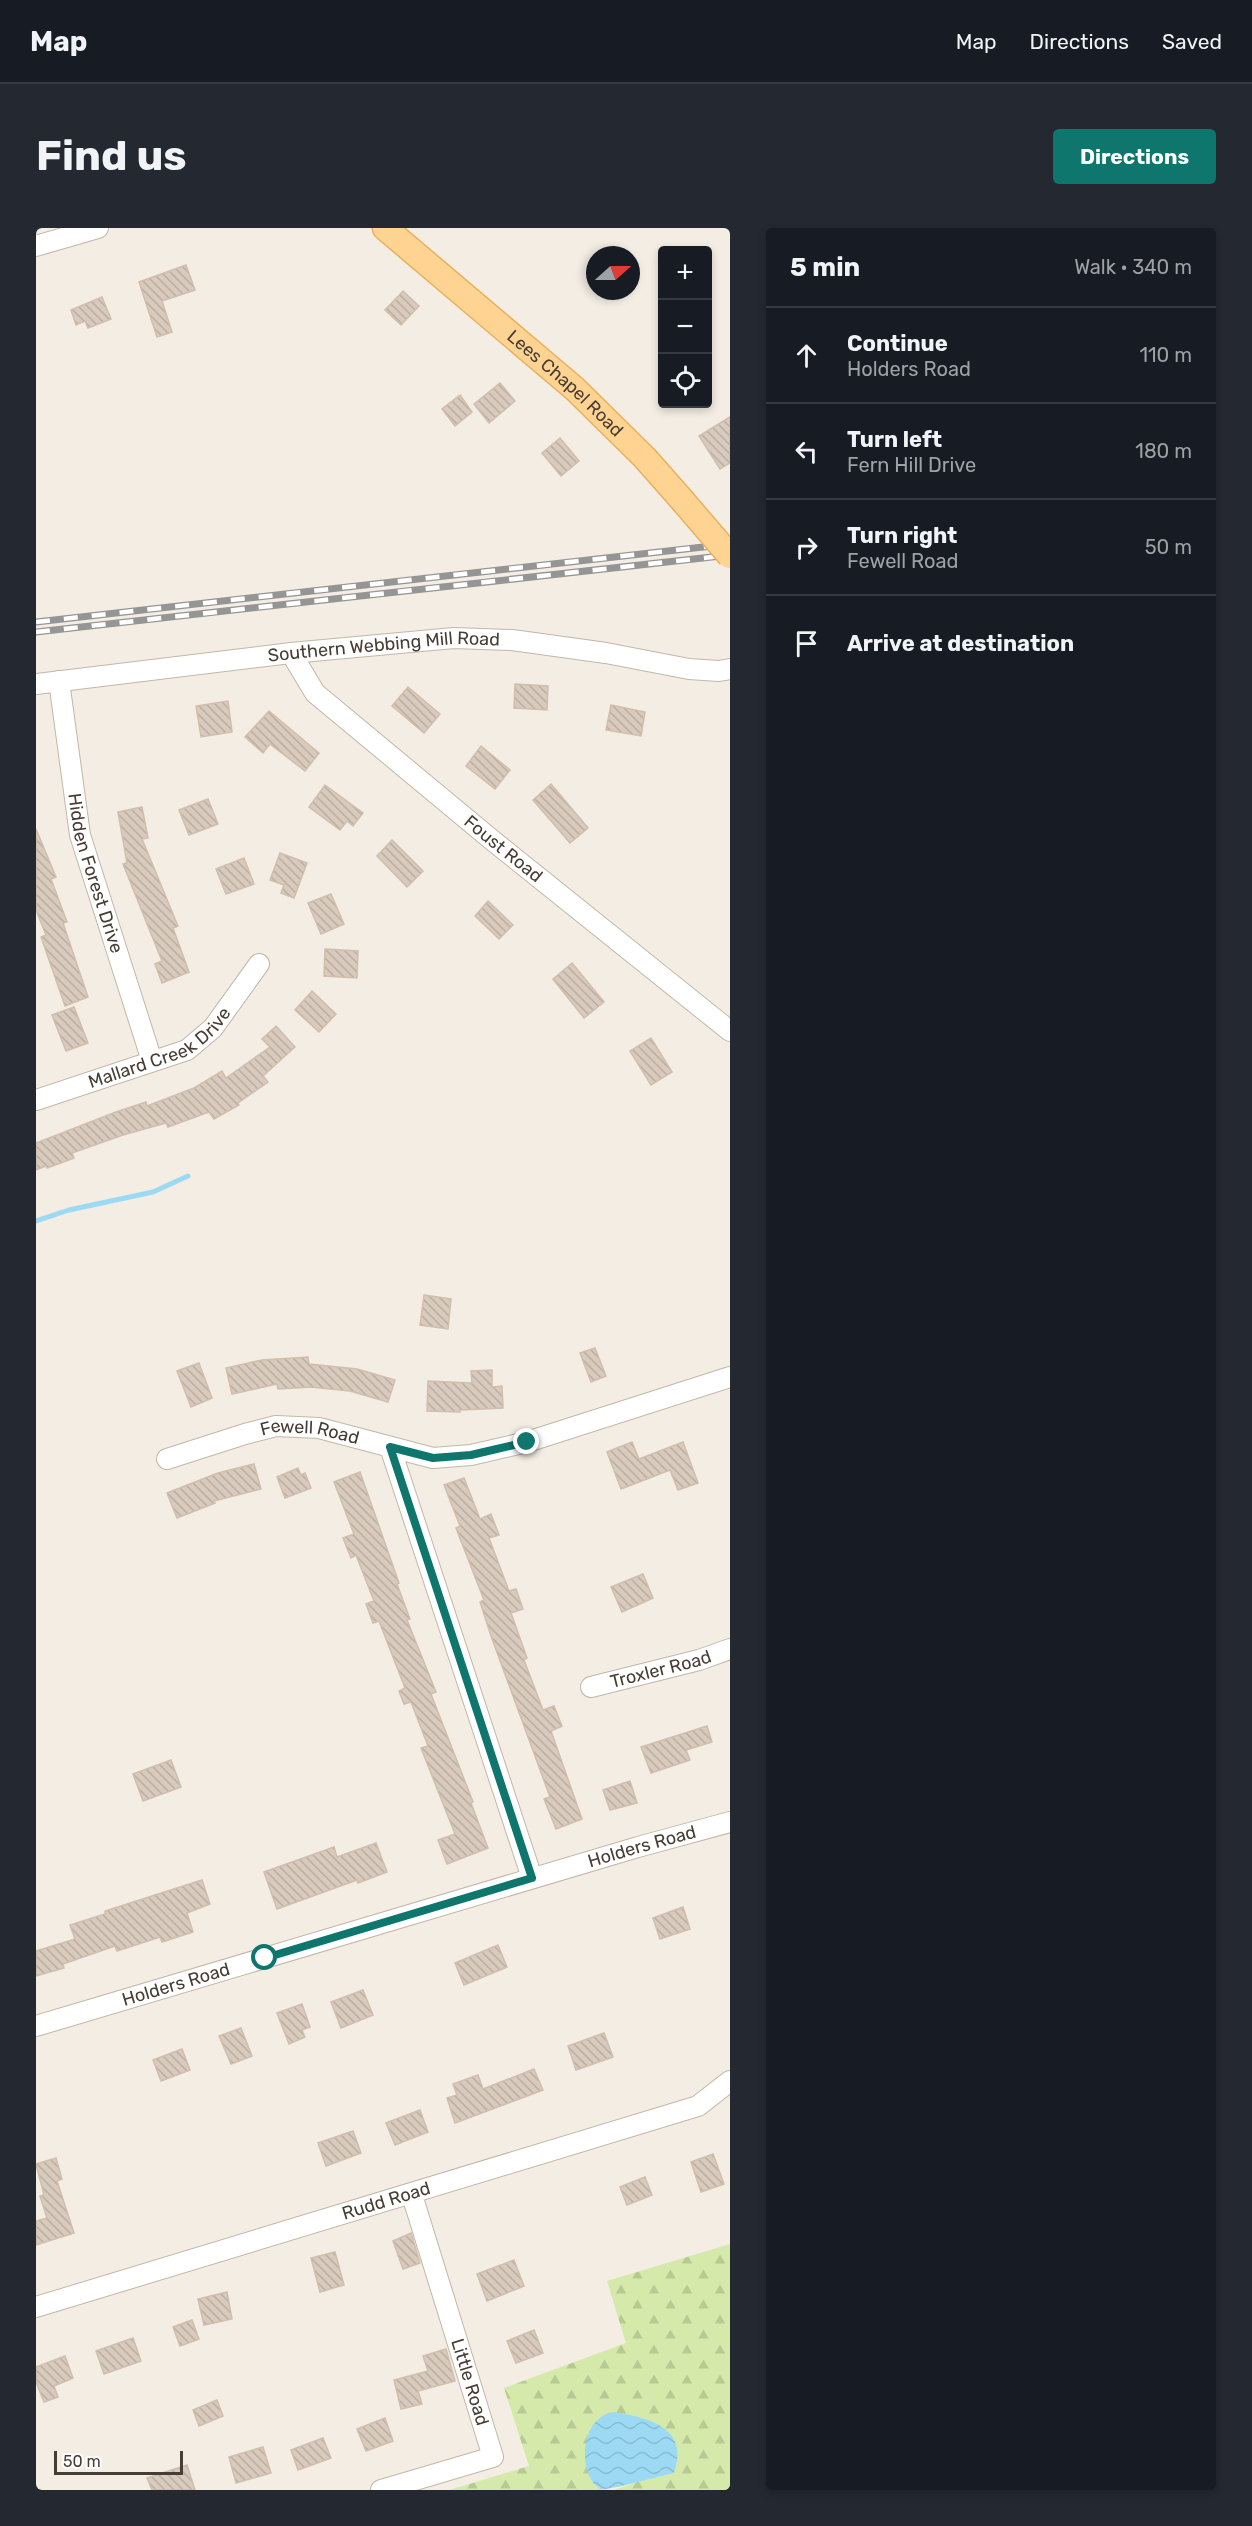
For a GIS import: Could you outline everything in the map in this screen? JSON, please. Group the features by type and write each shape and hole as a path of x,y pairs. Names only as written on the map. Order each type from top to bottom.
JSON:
{"main road":[{"name":"Lees Chapel Road","path":"385,228 576,389 645,458 730,555"}],"street":[{"path":"36,246 98,228"},
{"name":"Southern Webbing Mill Road","path":"36,684 291,653 454,638 524,642 606,653 689,669 719,671 730,669"},
{"name":"Foust Road","path":"291,653 315,693 492,840 730,1031"},
{"name":"Hidden Forest Drive","path":"59,681 80,835 152,1061"},
{"name":"Mallard Creek Drive","path":"36,1100 187,1050 213,1028 259,964"},
{"name":"Fewell Road","path":"167,1459 276,1426 319,1428 433,1458 471,1455 527,1442 730,1377"},
{"path":"390,1447 532,1878"},
{"name":"Troxler Road","path":"591,1687 699,1660 730,1649"},
{"name":"Holders Road","path":"36,2026 532,1878 730,1822"},
{"name":"Rudd Road","path":"36,2307 412,2195 698,2106 730,2081"},
{"name":"Little Road","path":"381,2490 493,2457 412,2195"}],"green space":[{"path":"730,2244 730,2490 614,2490 640,2481 596,2486 606,2490 449,2490 529,2466 504,2388 626,2343 607,2281"}],"water":[{"path":"614,2412 653,2422 672,2436 676,2445 677,2458 674,2473 607,2489 594,2484 586,2463 587,2437 593,2425 602,2417"}],"building":[{"path":"186,265 195,290 162,301 172,332 157,337 139,282"},
{"path":"403,291 419,306 401,325 385,310"},
{"path":"102,297 111,319 88,328 85,321 76,325 71,310"},
{"path":"500,383 515,401 489,423 474,404"},
{"path":"460,395 472,412 455,426 442,409"},
{"path":"730,417 730,463 720,469 699,436"},
{"path":"560,438 579,461 561,476 542,453"},
{"path":"515,684 548,686 547,710 514,708"},
{"path":"408,687 440,714 424,733 392,706"},
{"path":"228,701 232,732 201,737 196,706"},
{"path":"611,705 645,712 641,736 606,730"},
{"path":"269,711 319,753 305,771 270,744 263,753 245,737"},
{"path":"481,746 510,770 495,789 466,766"},
{"path":"551,784 588,828 570,843 533,800"},
{"path":"325,785 363,813 353,826 347,821 340,830 309,807"},
{"path":"208,799 218,824 189,835 179,810"},
{"path":"142,807 148,838 142,839 178,926 173,928 189,972 162,983 155,964 162,961 123,864 127,863 118,812"},
{"path":"36,829 56,877 51,879 67,922 63,923 88,997 65,1006 41,937 46,935 36,910"},
{"path":"392,840 423,871 407,887 377,856"},
{"path":"280,853 307,863 294,898 281,893 284,885 270,880"},
{"path":"244,858 254,884 226,894 216,869"},
{"path":"331,894 344,924 321,934 308,903"},
{"path":"488,901 513,925 499,939 475,916"},
{"path":"325,949 358,951 357,978 324,976"},
{"path":"572,963 604,1002 584,1018 553,979"},
{"path":"312,991 336,1014 319,1032 295,1010"},
{"path":"74,1007 88,1043 66,1051 52,1015"},
{"path":"276,1026 295,1047 263,1076 268,1082 238,1103 239,1105 214,1119 209,1112 168,1127 166,1123 123,1135 72,1153 74,1158 36,1170 36,1143 116,1112 146,1102 147,1106 194,1088 222,1071 226,1078 270,1047 262,1039"},
{"path":"651,1038 672,1072 651,1085 630,1051"},
{"path":"424,1295 451,1299 448,1329 420,1325"},
{"path":"595,1348 606,1376 591,1382 580,1353"},
{"path":"308,1357 309,1364 357,1369 395,1380 388,1402 350,1391 311,1387 278,1389 277,1384 232,1394 226,1368 262,1360"},
{"path":"199,1363 212,1398 191,1407 177,1371"},
{"path":"492,1370 492,1387 502,1386 503,1408 460,1410 460,1412 427,1411 428,1381 472,1383 471,1371"},
{"path":"632,1442 639,1459 683,1442 698,1483 678,1490 670,1470 621,1489 607,1452"},
{"path":"254,1464 261,1489 214,1501 215,1503 177,1518 167,1493 218,1473"},
{"path":"298,1468 301,1475 305,1473 311,1488 285,1498 277,1477"},
{"path":"360,1472 399,1583 397,1584 410,1619 407,1620 436,1692 431,1694 473,1802 471,1803 488,1848 447,1864 438,1840 455,1834 421,1748 428,1746 411,1702 404,1704 399,1691 405,1688 379,1621 373,1623 366,1604 374,1601 356,1555 351,1558 343,1538 354,1534 334,1482"},
{"path":"464,1478 480,1519 491,1514 499,1535 489,1538 509,1591 516,1589 523,1609 511,1613 527,1658 524,1660 543,1710 554,1706 562,1726 551,1731 582,1819 556,1829 544,1799 550,1797 491,1636 480,1602 484,1600 456,1528 460,1526 444,1485"},
{"path":"643,1574 653,1598 622,1612 611,1587"},
{"path":"707,1726 712,1742 686,1750 690,1760 651,1773 641,1747"},
{"path":"171,1760 181,1787 143,1801 133,1774"},
{"path":"630,1781 637,1803 610,1810 603,1790"},
{"path":"376,1843 387,1872 358,1883 357,1880 277,1909 264,1872 334,1847 337,1857"},
{"path":"202,1880 210,1904 187,1913 193,1932 162,1942 160,1937 117,1951 115,1946 63,1964 64,1968 36,1976 36,1951 75,1939 70,1925 105,1914 105,1911"},
{"path":"683,1907 690,1929 660,1939 653,1918"},
{"path":"498,1945 507,1967 464,1985 455,1963"},
{"path":"363,1990 373,2015 341,2028 331,2002"},
{"path":"302,2004 310,2027 302,2030 305,2037 289,2044 277,2013"},
{"path":"241,2028 252,2056 231,2064 219,2036"},
{"path":"604,2033 613,2057 576,2070 568,2046"},
{"path":"182,2049 190,2070 161,2081 153,2060"},
{"path":"534,2069 543,2090 455,2123 447,2098 457,2095 453,2084 478,2075 483,2089"},
{"path":"420,2110 428,2132 395,2145 386,2123"},
{"path":"353,2131 361,2153 326,2166 318,2143"},
{"path":"713,2154 724,2184 701,2192 691,2162"},
{"path":"56,2158 62,2179 57,2181 74,2233 36,2245 36,2221 47,2218 40,2196 44,2195 36,2164"},
{"path":"645,2177 652,2195 627,2205 620,2187"},
{"path":"411,2233 420,2263 403,2269 393,2241"},
{"path":"335,2252 344,2285 320,2292 311,2258"},
{"path":"514,2260 524,2286 487,2301 477,2274"},
{"path":"227,2292 232,2319 204,2325 198,2299"},
{"path":"192,2320 199,2339 180,2346 173,2327"},
{"path":"534,2330 543,2353 516,2363 507,2341"},
{"path":"133,2338 141,2361 104,2374 96,2351"},
{"path":"446,2349 455,2381 418,2391 422,2404 401,2409 394,2380 428,2371 423,2356"},
{"path":"65,2356 73,2378 54,2386 58,2397 44,2402 36,2382 36,2367"},
{"path":"217,2400 223,2416 199,2426 193,2410"},
{"path":"385,2418 393,2441 366,2451 357,2429"},
{"path":"323,2438 331,2458 298,2470 291,2450"},
{"path":"263,2447 271,2473 236,2483 229,2457"},
{"path":"187,2465 195,2490 152,2490 147,2478"}],"waterway":[{"path":"36,1221 69,1210 153,1192 188,1176"}],"railway":[{"path":"36,622 730,544"},
{"path":"36,632 730,555"}],"route":[{"path":"265,1958 532,1878 390,1447 433,1458 471,1455 527,1442"}]}
